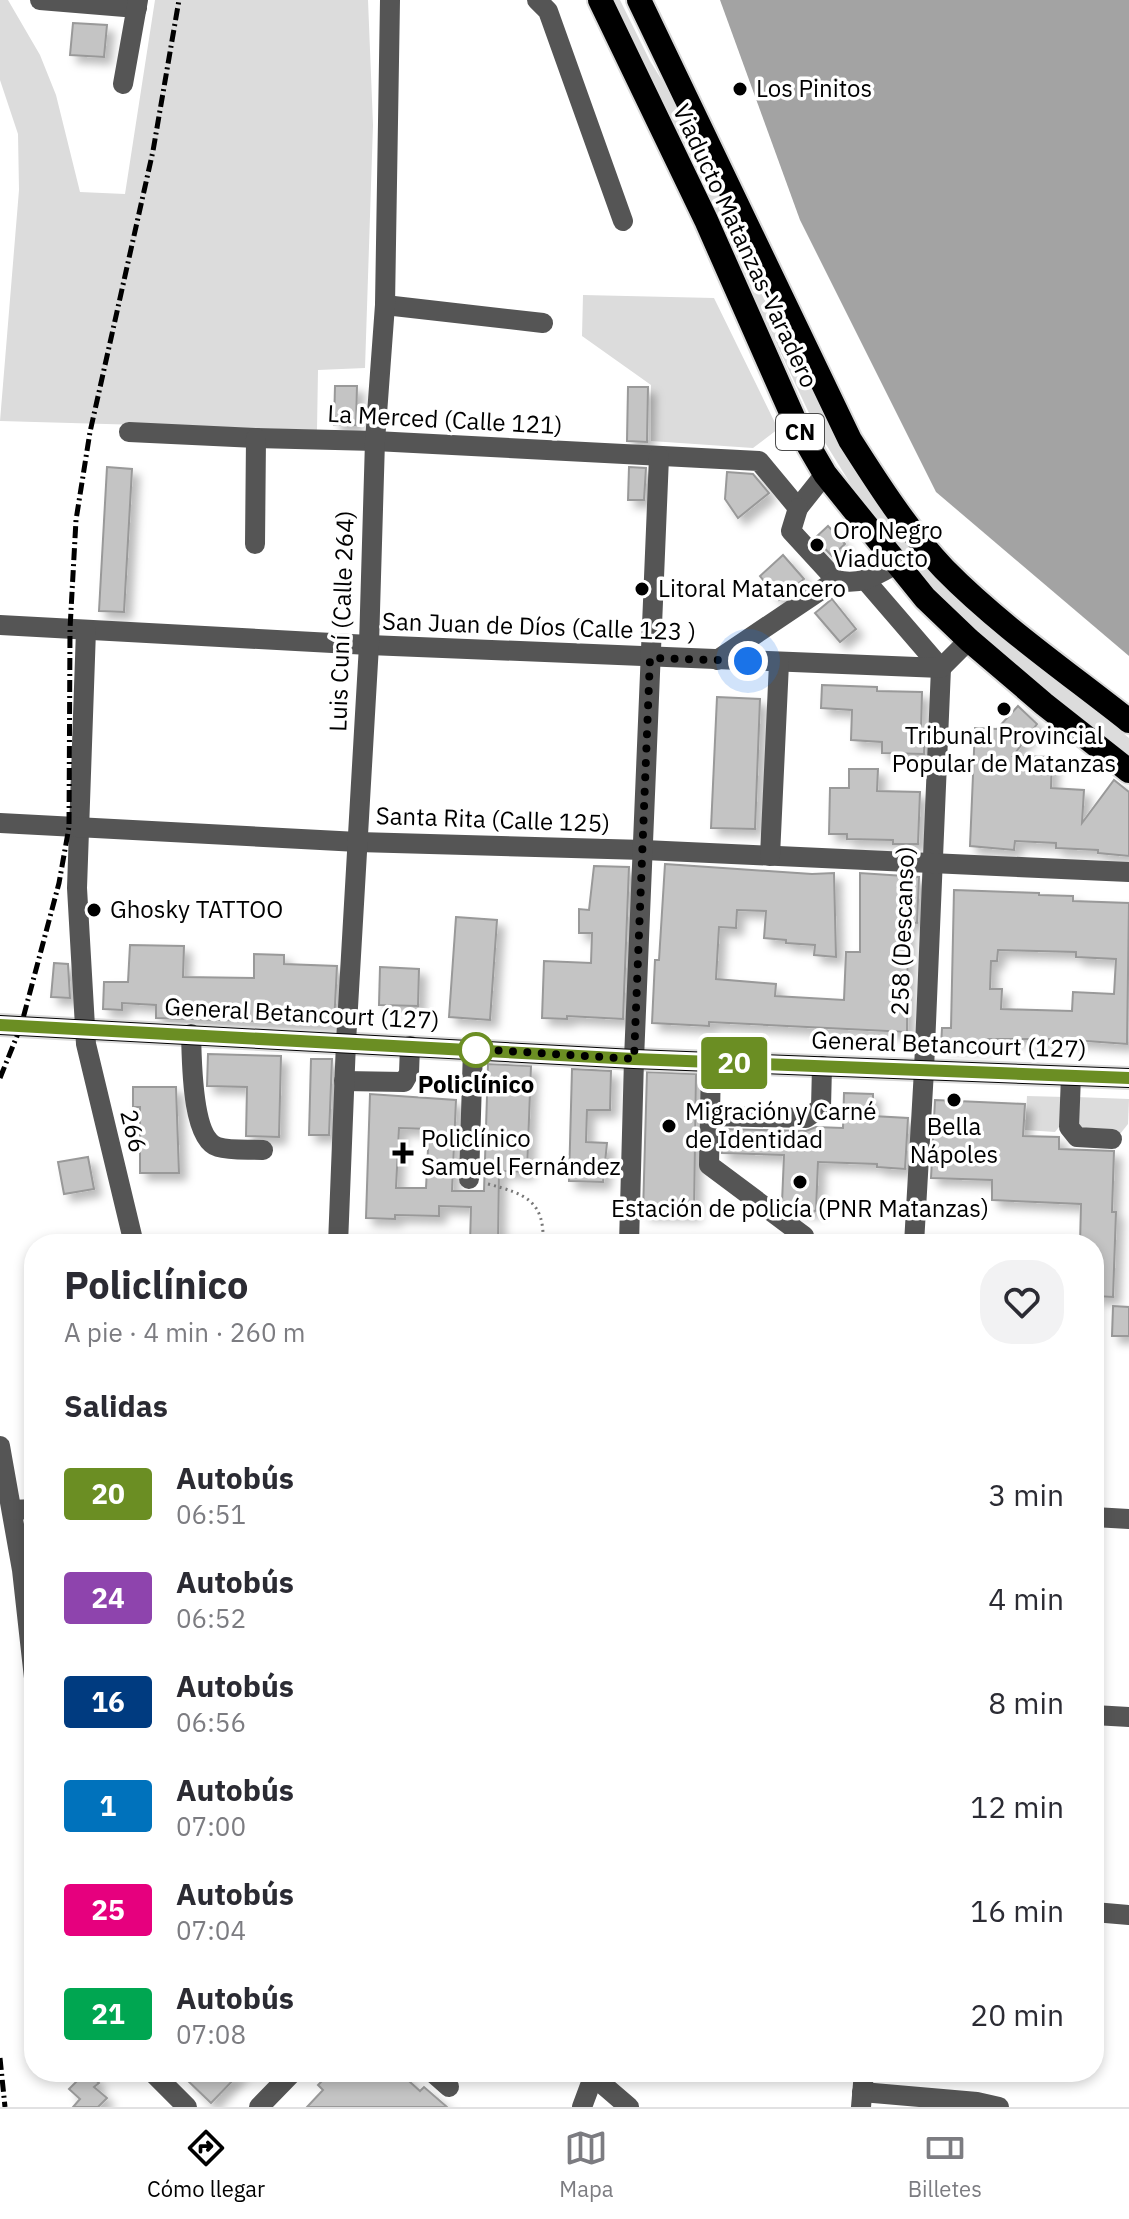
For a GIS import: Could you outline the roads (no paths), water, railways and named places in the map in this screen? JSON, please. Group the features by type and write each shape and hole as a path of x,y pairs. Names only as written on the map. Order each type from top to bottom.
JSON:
{"highway":[{"name":"Viaducto Matanzas-Varadero","path":"600,0 706,220 797,426 825,474 925,598 969,640 1129,771"},
{"name":"Viaducto Matanzas-Varadero","path":"639,0 850,440 869,471 943,567 981,602 1129,721"}],"main road":[{"name":"General Betancourt (127)","path":"0,1025 634,1059 1129,1078"}],"street":[{"path":"40,0 137,4 123,84"},
{"name":"Luis Cuní (Calle 264)","path":"338,1234 369,645 375,441 385,305 390,0"},
{"path":"537,0 548,11 623,221"},
{"path":"385,305 543,323"},
{"name":"La Merced (Calle 121)","path":"129,432 759,461 798,508"},
{"path":"255,544 256,438"},
{"path":"629,1234 659,457"},
{"path":"825,474 798,508 791,531 836,580 850,584 866,581 896,564"},
{"path":"717,660 836,580"},
{"path":"866,581 941,668 969,640"},
{"name":"San Juan de Díos (Calle 123 )","path":"0,625 650,658 941,668"},
{"path":"80,828 86,630"},
{"path":"770,856 779,663"},
{"name":"258 (Descanso)","path":"915,1234 941,668"},
{"name":"Santa Rita (Calle 125)","path":"0,823 358,842 644,850 1129,872"},
{"name":"266","path":"80,828 77,888 88,1057 132,1234"},
{"path":"191,1034 196,1103 205,1138 216,1147 263,1150"},
{"path":"344,1081 404,1082 409,1073 410,1046"},
{"path":"469,1179 473,1049"},
{"path":"711,1062 709,1165 801,1234"},
{"path":"710,1116 806,1118 821,1108 822,1066"},
{"path":"1071,1076 1069,1127 1077,1137 1112,1139"},
{"path":"0,1446 24,1554"},
{"path":"12,1510 24,1509"},
{"path":"1104,1518 1129,1519"},
{"path":"1104,1716 1129,1717"},
{"path":"1104,1913 1129,1915"},
{"path":"162,2082 187,2107"},
{"path":"259,2107 283,2082"},
{"path":"443,2082 449,2087"},
{"path":"582,2107 591,2082"},
{"path":"602,2082 629,2107"},
{"path":"862,2090 999,2107"}],"railway":[{"path":"0,1078 21,1026 59,883 69,827 70,629 76,520 90,432 153,151 179,0"},
{"path":"0,2058 5,2107"}],"place":[{"name":"Los Pinitos","path":"740,89"},
{"name":"Oro Negro Viaducto","path":"817,545"},
{"name":"Litoral Matancero","path":"642,589"},
{"name":"Tribunal Provincial Popular de Matanzas","path":"1004,709"},
{"name":"Ghosky TATTOO","path":"94,910"},
{"name":"Policlínico","path":"476,1050"},
{"name":"Bella Nápoles","path":"954,1100"},
{"name":"Migración y Carné de Identidad","path":"669,1126"},
{"name":"Policlínico Samuel Fernández","path":"403,1153"},
{"name":"Estación de policía (PNR Matanzas)","path":"800,1182"}]}
